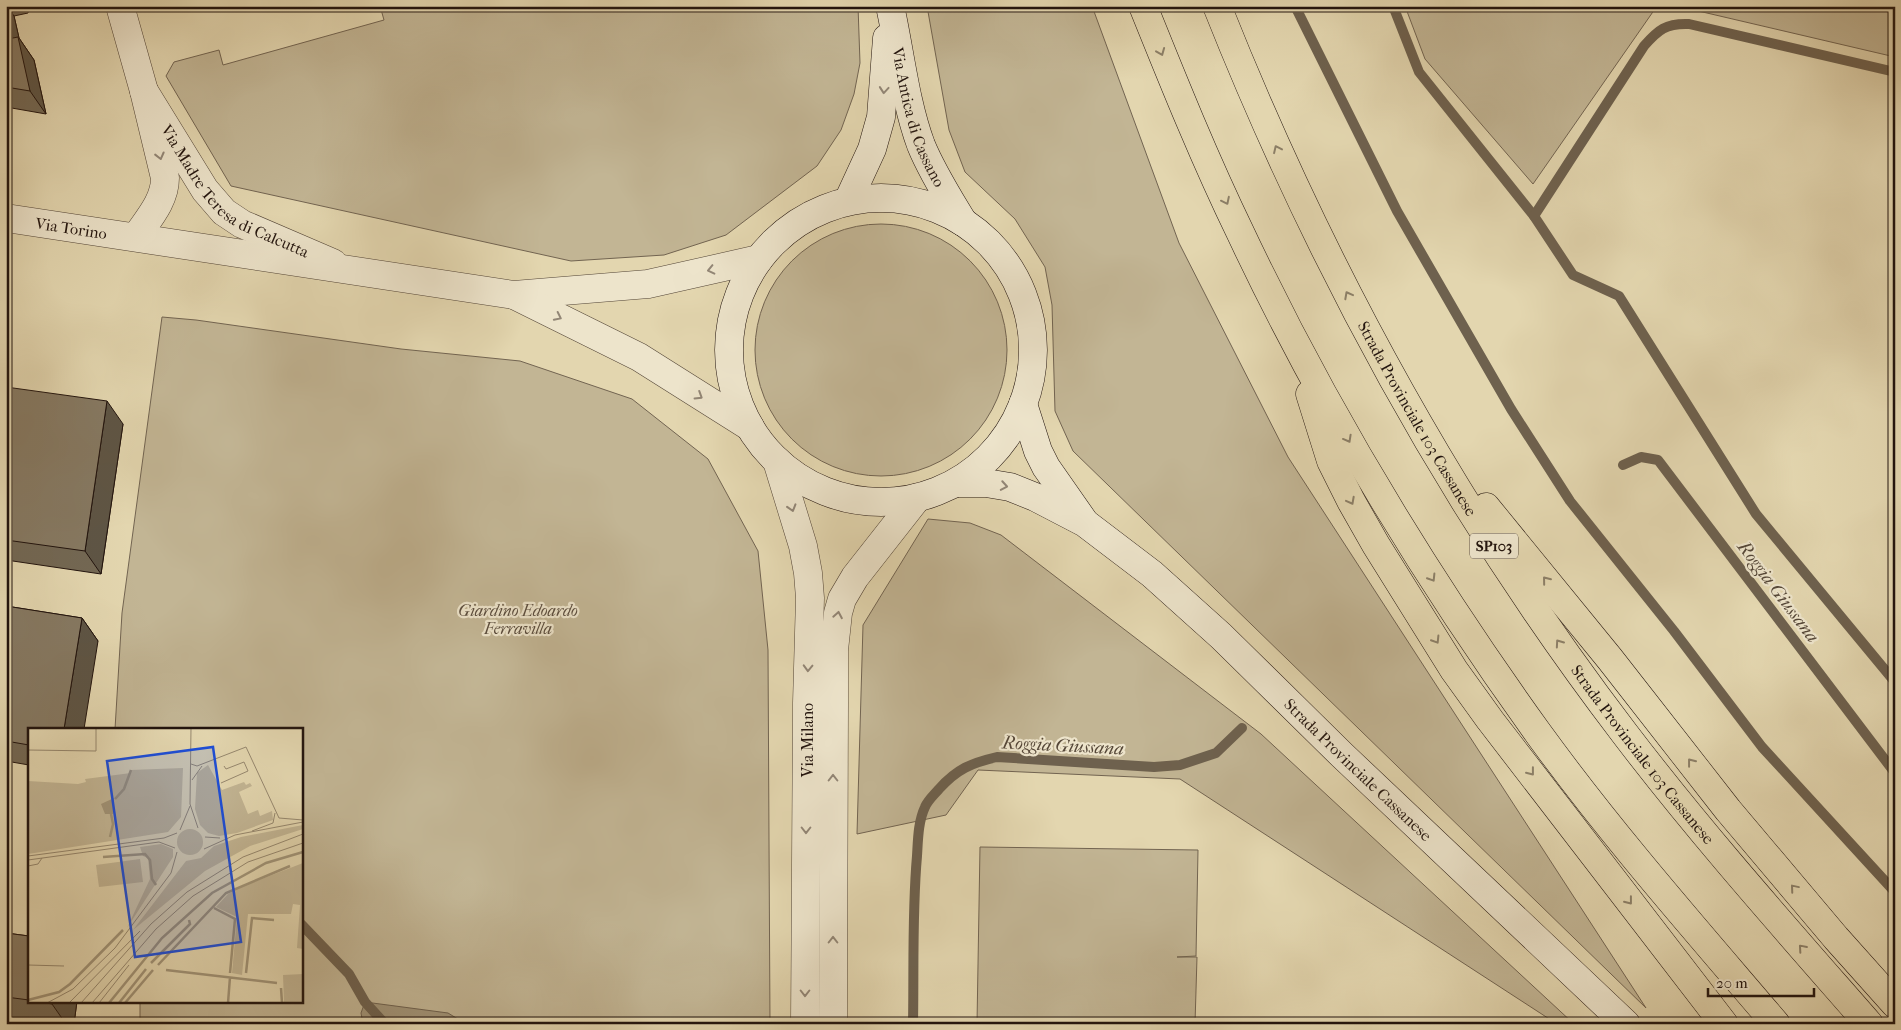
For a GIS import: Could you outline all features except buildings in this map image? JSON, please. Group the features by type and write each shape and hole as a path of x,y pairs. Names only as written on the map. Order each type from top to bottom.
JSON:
{"highway":[{"path":"1143,6 1212,172 1246,246 1294,340 1353,448 1403,532 1511,695 1583,793 1639,863 1776,1024"},
{"name":"Strada Provinciale 103 Cassanese","path":"1217,6 1262,114 1312,223 1355,308 1449,475 1518,583 1623,732 1672,795 1743,881 1869,1024"},
{"path":"1294,340 1331,461 1376,545 1439,646 1490,720 1724,1024"},
{"path":"1417,421 1610,660 1728,810 1836,938 1895,1004"}],"street":[{"name":"Via Madre Teresa di Calcutta","path":"120,6 144,91 164,174 165,186 160,201 136,237"},
{"name":"Via Antica di Cassano","path":"848,201 872,149 881,117 889,6"},
{"name":"Via Antica di Cassano","path":"889,6 917,133 939,182 964,222"},
{"name":"Via Madre Teresa di Calcutta","path":"144,91 205,190 224,212 242,224 346,270"},
{"name":"Strada Provinciale Cassanese","path":"879,198 914,201 941,210 964,222 986,239 1003,259 1017,281 1030,319 1033,349 1031,374 1023,404 1009,432 994,452 976,469 956,483 938,492 917,498 879,502 841,497 812,486 777,461 762,444 742,411 732,378 729,339 732,318 738,298 751,272 759,259 779,237 799,222 827,207 848,201 879,198"},
{"name":"Via Torino","path":"6,218 346,270"},
{"path":"346,270 514,295 648,284 759,259"},
{"path":"514,295 639,357 750,427"},
{"name":"Strada Provinciale Cassanese","path":"1023,404 1031,433 1046,467 1085,523"},
{"name":"Via Milano","path":"777,461 803,546 810,598 806,713 805,1024"},
{"name":"Strada Provinciale Cassanese","path":"956,483 1010,487 1035,497 1085,523 1152,574 1221,636 1342,755 1626,1024"},
{"name":"Via Milano","path":"833,1024 834,650 838,613 848,588 917,498"}],"green space":[{"path":"380,6 858,6 860,63 854,94 841,130 817,166 726,235 664,255 571,261 231,186 166,76 174,62 219,50 223,65 384,20"},
{"path":"927,6 1092,6 1179,243 1288,457 1646,1008 1073,451 1055,411 1052,305 1045,267 1015,219 965,172 949,130"},
{"path":"1405,6 1657,6 1533,184 1425,59"},
{"path":"1677,6 1895,6 1895,57"},
{"path":"881,224 906,227 929,234 951,246 970,261 985,280 997,302 1004,325 1007,350 1004,375 997,398 985,420 970,439 951,454 929,466 906,473 881,476 856,473 833,466 811,454 792,439 777,420 765,398 758,375 755,350 758,325 765,302 777,280 792,261 811,246 833,234 856,227"},
{"name":"Giardino Edoardo Ferravilla","path":"162,317 196,320 401,349 520,361 632,399 708,459 758,551 768,650 770,1024 140,1024 140,1002 302,1002 302,728 115,728 122,613"},
{"path":"928,519 970,523 1001,535 1261,734 1574,1024 1557,1024 1180,779 978,770 946,815 857,834 863,625"},
{"path":"980,847 1198,850 1196,956 1177,957 1197,957 1195,1024 977,1024"}],"shaded area":[{"path":"365,1002 448,1013 466,1024 363,1024 361,1013"}],"waterway":[{"path":"1295,6 1397,211 1511,409 1570,501 1674,631 1762,747 1895,892"},
{"path":"1393,6 1419,72 1534,216 1573,275 1619,296 1756,514 1895,682"},
{"path":"1534,216 1644,46 1658,32 1668,26 1689,24 1895,72"},
{"name":"Roggia Giussana","path":"1623,465 1641,457 1658,460 1895,773"},
{"name":"Roggia Giussana","path":"913,1024 914,898 919,831 926,804 952,776 979,762 997,757 1154,767 1180,765 1216,753 1242,728"},
{"name":"Roggia Giussana","path":"302,925 349,974 365,1002 385,1024"}]}
